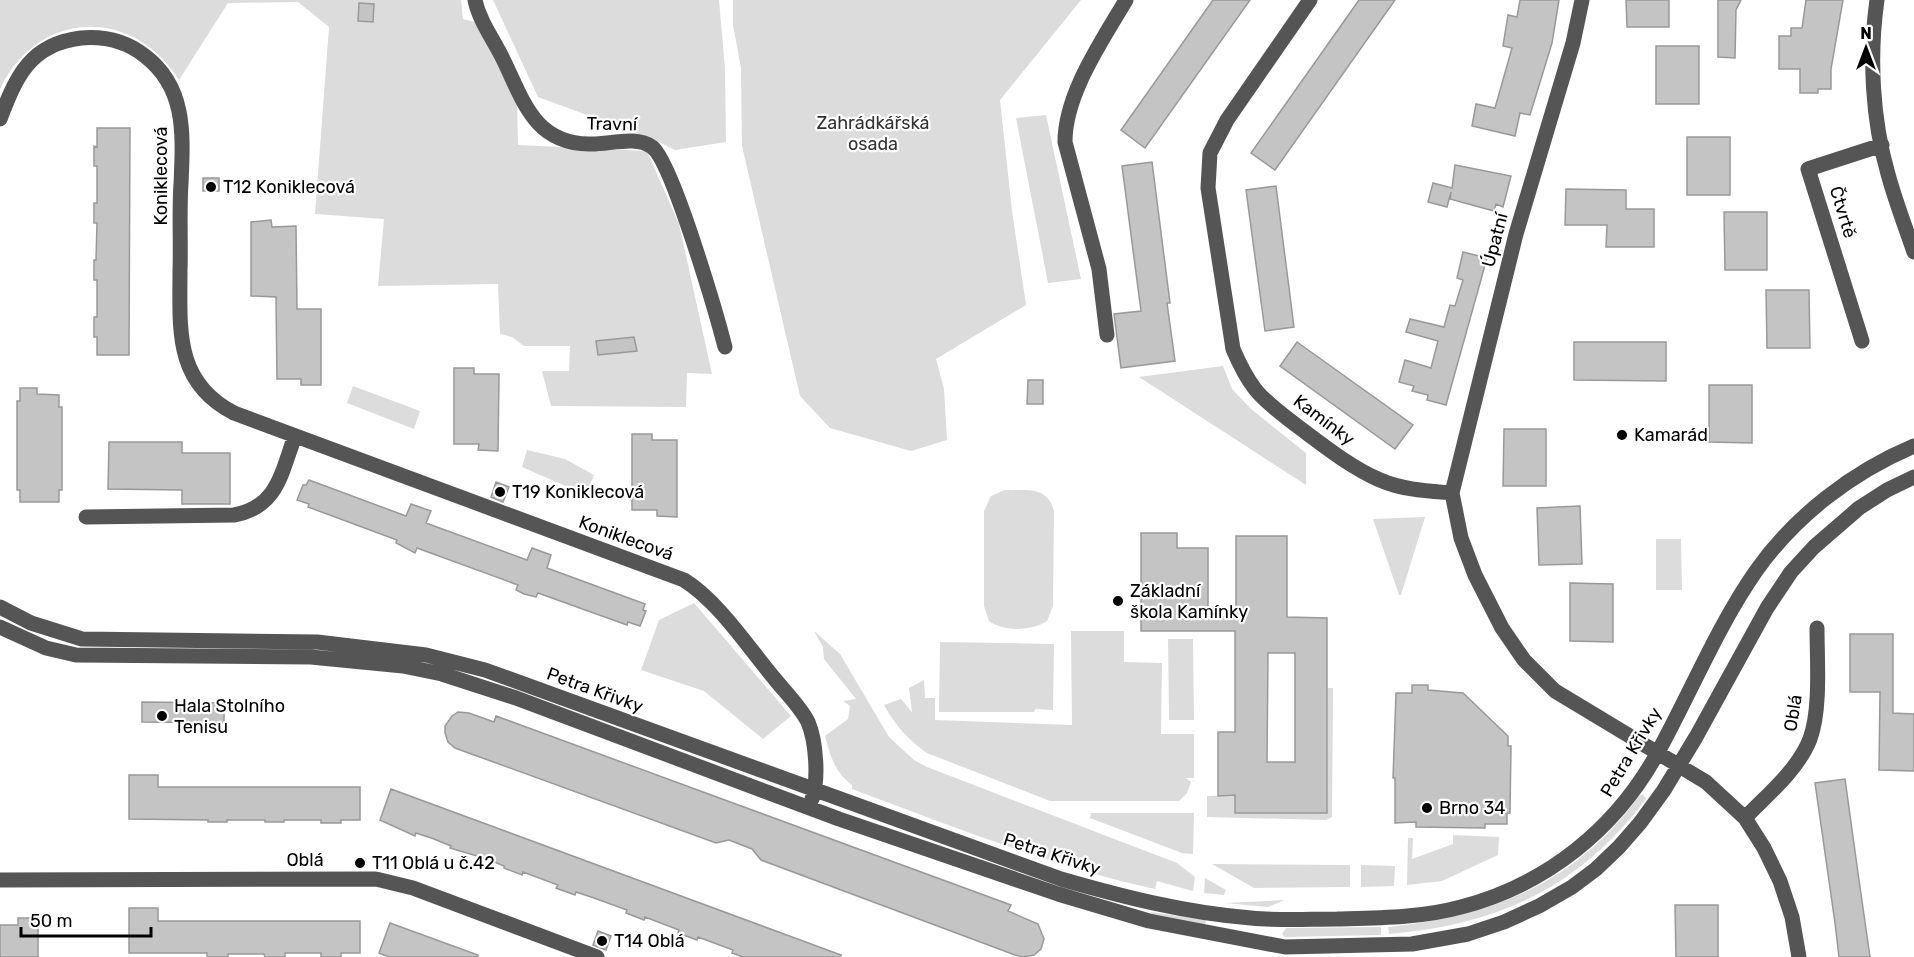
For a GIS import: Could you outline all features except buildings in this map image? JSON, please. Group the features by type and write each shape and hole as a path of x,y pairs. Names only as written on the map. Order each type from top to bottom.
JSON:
{"street":[{"name":"Travní","path":"475,0 477,11 534,121 559,137 574,142 643,143 651,146 658,153 682,214 717,316 725,347"},
{"path":"1107,335 1099,269 1065,142 1065,125 1071,100 1104,36 1126,0"},
{"name":"Kamínky","path":"1311,0 1227,120 1210,153 1208,188 1233,349 1242,372 1271,405 1346,461 1381,481 1401,487 1452,493"},
{"name":"Úpatní","path":"1452,493 1516,234 1573,43 1582,0"},
{"path":"1878,0 1875,19 1874,97 1887,172 1914,252"},
{"name":"Koniklecová","path":"0,119 13,85 26,65 61,43 82,38 105,38 136,49 153,63 172,87 181,113 180,323 183,352 201,388 216,402 234,413 684,580 693,586 713,604 807,720 814,748 815,790 808,807"},
{"name":"Čtvrtě","path":"1863,341 1808,169 1882,145"},
{"path":"86,516 234,515 249,512 265,502 275,487 295,436"},
{"name":"Petra Křivky","path":"0,607 31,623 82,639 316,642 426,655 485,670 1061,879 1156,904 1251,918 1386,917 1425,914 1461,908 1497,895 1558,864 1589,840 1617,812 1658,752 1733,608 1771,551 1806,515 1856,475 1914,446"},
{"name":"Petra Křivky","path":"0,627 46,648 76,655 311,657 403,666 442,674 516,698 808,807 1058,894 1149,921 1285,947 1381,946 1421,943 1468,934 1521,914 1572,887 1596,869 1619,847 1646,815 1679,766 1767,608 1791,572 1814,547 1859,508 1887,490 1914,477"},
{"path":"1452,493 1461,538 1475,574 1502,628 1524,660 1555,691 1706,782 1745,818 1764,848 1779,880 1792,917 1799,957"},
{"name":"Oblá","path":"1745,818 1790,770 1809,741 1814,726 1816,705 1817,628"},
{"name":"Oblá","path":"0,880 376,879 413,888 597,957"}],"green space":[{"path":"0,0 461,0 463,19 483,24 517,102 518,145 647,151 679,224 712,374 687,373 686,407 551,406 542,371 569,371 570,346 524,346 512,337 500,334 498,284 378,286 384,219 315,214 329,27 298,2 228,3 179,80 160,56 137,39 112,29 86,27 61,31 38,43 17,63 0,89"},
{"path":"493,0 719,0 725,69 726,142 675,150 655,140 538,97"},
{"name":"Zahrádkářská osada","path":"733,0 1081,0 1000,100 1012,211 1026,305 936,359 944,389 947,440 911,451 830,428 800,396 742,146 741,68 733,25"},
{"path":"1046,115 1081,279 1048,283 1016,118"},
{"path":"1223,366 1232,389 1251,409 1306,453 1306,485 1139,377"},
{"path":"353,386 420,411 414,429 347,403"},
{"path":"527,450 565,459 594,475 586,495 522,467"},
{"path":"1005,490 1028,490 1041,493 1051,503 1054,511 1053,606 1047,621 1034,627 1018,629 995,625 989,621 984,606 984,511 991,496"},
{"path":"1425,517 1401,595 1399,595 1373,519"},
{"path":"1656,539 1681,539 1682,590 1656,590"},
{"path":"694,603 791,716 763,739 704,691 641,670 659,620"},
{"path":"814,631 840,654 889,737 914,760 1177,863 1195,877 1193,891 1157,881 1155,889 1078,869 852,789 852,785 841,775 834,763 825,736 848,719 850,706 843,701 856,699 824,659 823,647"},
{"path":"1071,631 1124,631 1124,662 1162,663 1161,734 1194,734 1194,778 1186,778 1191,782 1187,793 1179,801 1050,801 927,753 902,732 884,705 901,699 912,712 909,688 924,680 925,698 935,698 935,720 1072,725"},
{"path":"1168,639 1193,639 1194,720 1169,720"},
{"path":"940,642 1054,644 1053,710 939,712"},
{"path":"1327,688 1333,688 1332,817 1326,820 1207,817 1207,796 1235,795 1235,813 1327,813"},
{"path":"1643,794 1646,799 1620,830 1593,856 1564,878 1533,896 1501,911 1466,922 1389,934 1388,927 1426,922 1497,904 1560,873 1615,826"},
{"path":"1091,813 1194,813 1193,854 1182,853 1090,818"},
{"path":"1453,835 1499,837 1498,855 1442,881 1407,885 1408,838 1413,838 1412,859 1453,844"},
{"path":"1212,864 1350,865 1350,887 1254,888"},
{"path":"1361,865 1395,866 1394,886 1361,887"},
{"path":"1205,878 1226,890 1224,895 1204,893"},
{"path":"1285,900 1268,907 1225,903"},
{"path":"1151,912 1206,920 1205,928 1150,916"},
{"path":"1381,927 1381,935 1285,937 1282,934 1286,928"}],"place":[{"name":"T12 Koniklecová","path":"211,187"},
{"name":"Kamarád","path":"1622,435"},
{"name":"T19 Koniklecová","path":"500,492"},
{"name":"Základní škola Kamínky","path":"1118,601"},
{"name":"Hala Stolního Tenisu","path":"162,716"},
{"name":"Brno 34","path":"1427,808"},
{"name":"T11 Oblá u č.42","path":"360,863"},
{"name":"T14 Oblá","path":"602,941"}]}
